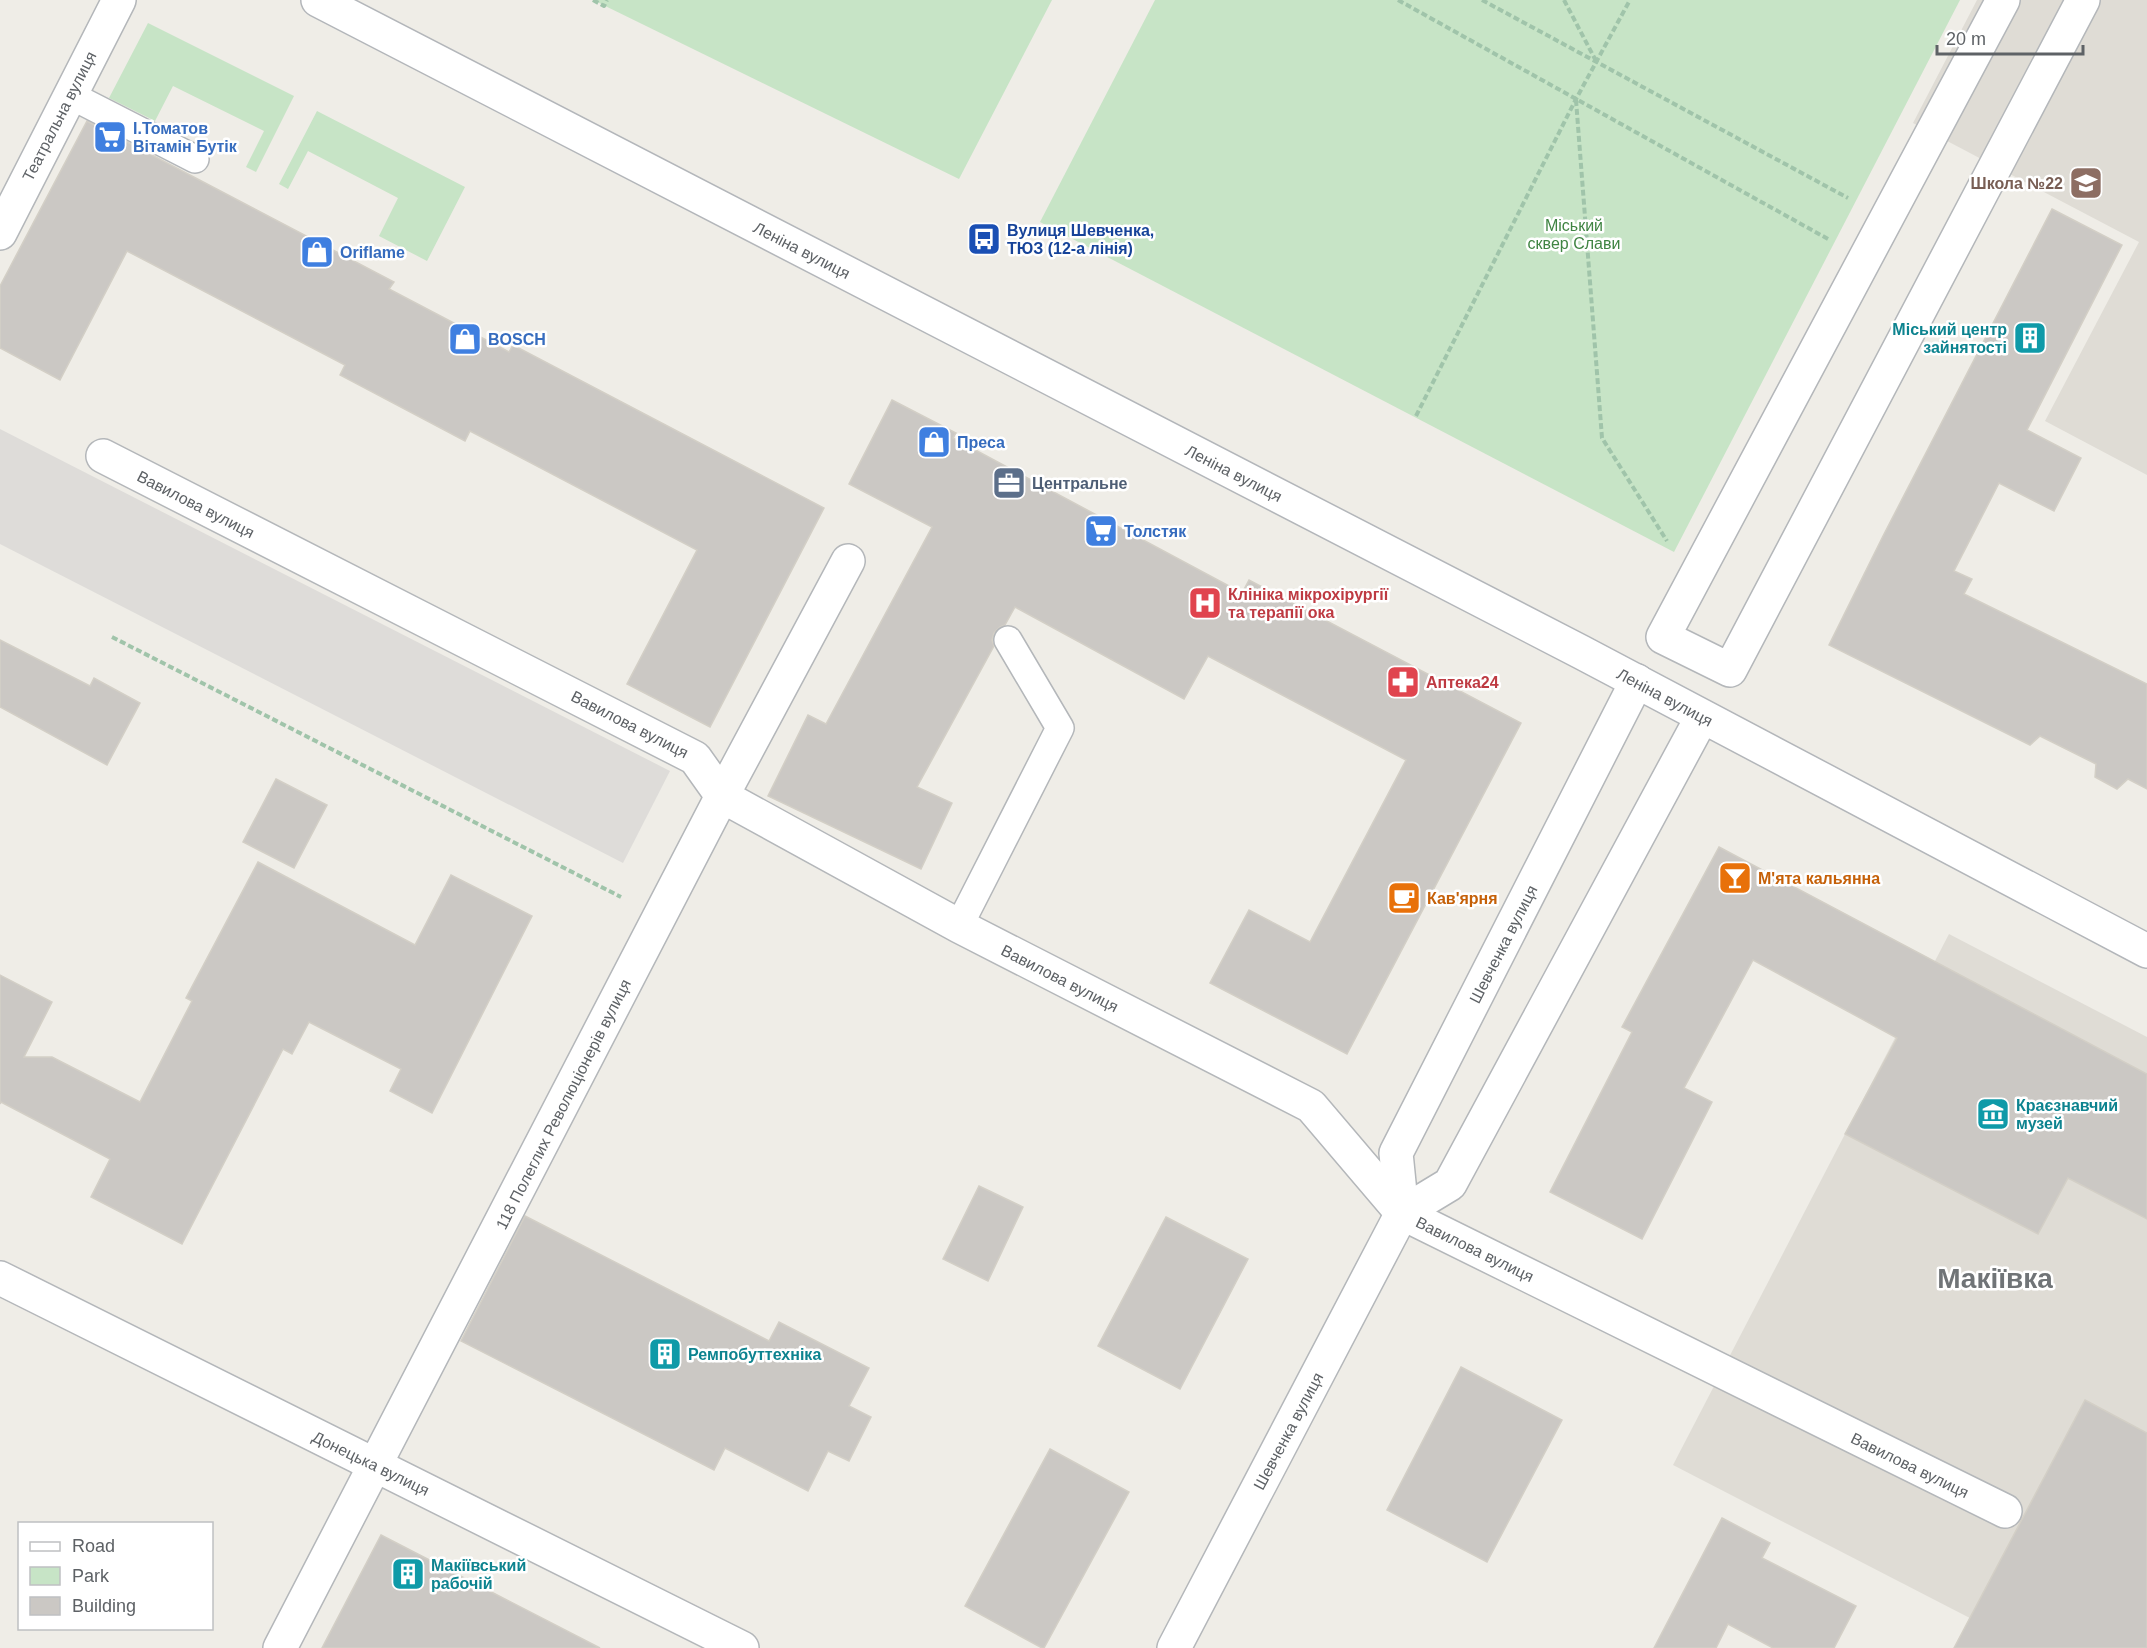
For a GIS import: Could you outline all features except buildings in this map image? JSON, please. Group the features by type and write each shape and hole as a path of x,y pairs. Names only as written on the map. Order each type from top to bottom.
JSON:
{"street":[{"name":"Театральна вулиця","path":"0,232 119,0"},
{"name":"Леніна вулиця","path":"318,0 1637,681 2147,951"},
{"path":"2003,0 1664,637 1730,670 2083,0"},
{"name":"Вавилова вулиця","path":"103,456 695,758 722,796 959,926 1311,1106 1402,1213 2005,1511"},
{"name":"118 Полеглих Революціонерів вулиця","path":"280,1648 659,916 848,561"},
{"name":"Шевченка вулиця","path":"1174,1648 1402,1213 1396,1153 1637,681"},
{"path":"1402,1213 1450,1184 1702,717"},
{"name":"Донецька вулиця","path":"0,1278 742,1648"}],"lane":[{"path":"70,95 195,159"},
{"path":"959,926 1060,728 1008,640"}],"path":[{"path":"593,0 604,6 607,0"},
{"path":"1398,0 1834,242"},
{"path":"1482,0 1856,202"},
{"path":"1564,0 1596,62"},
{"path":"1416,416 1576,99 1630,0"},
{"path":"1576,99 1602,438 1668,542"},
{"path":"112,637 659,916"}],"shaded area":[{"name":"Школа №22","path":"1977,0 2147,0 2147,475 2045,421 2139,242 1913,123"},
{"path":"0,429 670,771 623,863 0,544"},
{"path":"1949,934 2147,1037 2147,1648 2028,1648 1673,1465"}],"green space":[{"path":"593,0 1052,0 959,179"},
{"name":"Міський сквер Слави","path":"1155,0 1960,0 1674,552 1040,222"},
{"path":"148,23 294,96 256,172 246,167 264,131 173,86 155,121 109,98"},
{"path":"317,111 465,187 427,261 379,236 398,198 308,151 288,189 279,184"}],"place":[{"name":"І.Томатов Вітамін Бутік","path":"110,137"},
{"name":"Школа №22","path":"2086,183"},
{"name":"Вулиця Шевченка, ТЮЗ (12-а лінія)","path":"984,239"},
{"name":"Oriflame","path":"317,252"},
{"name":"Міський центр зайнятості","path":"2030,338"},
{"name":"BOSCH","path":"465,339"},
{"name":"Преса","path":"934,442"},
{"name":"Центральне","path":"1009,483"},
{"name":"Толстяк","path":"1101,531"},
{"name":"Клініка мікрохірургії та терапії ока","path":"1205,603"},
{"name":"Аптека24","path":"1403,682"},
{"name":"М'ята кальянна","path":"1735,878"},
{"name":"Кав'ярня","path":"1404,898"},
{"name":"Краєзнавчий музей","path":"1993,1114"},
{"name":"Ремпобуттехніка","path":"665,1354"},
{"name":"Макіївський рабочій","path":"408,1574"}],"district":[{"name":"Макіївка","path":"1995,1278"}]}
